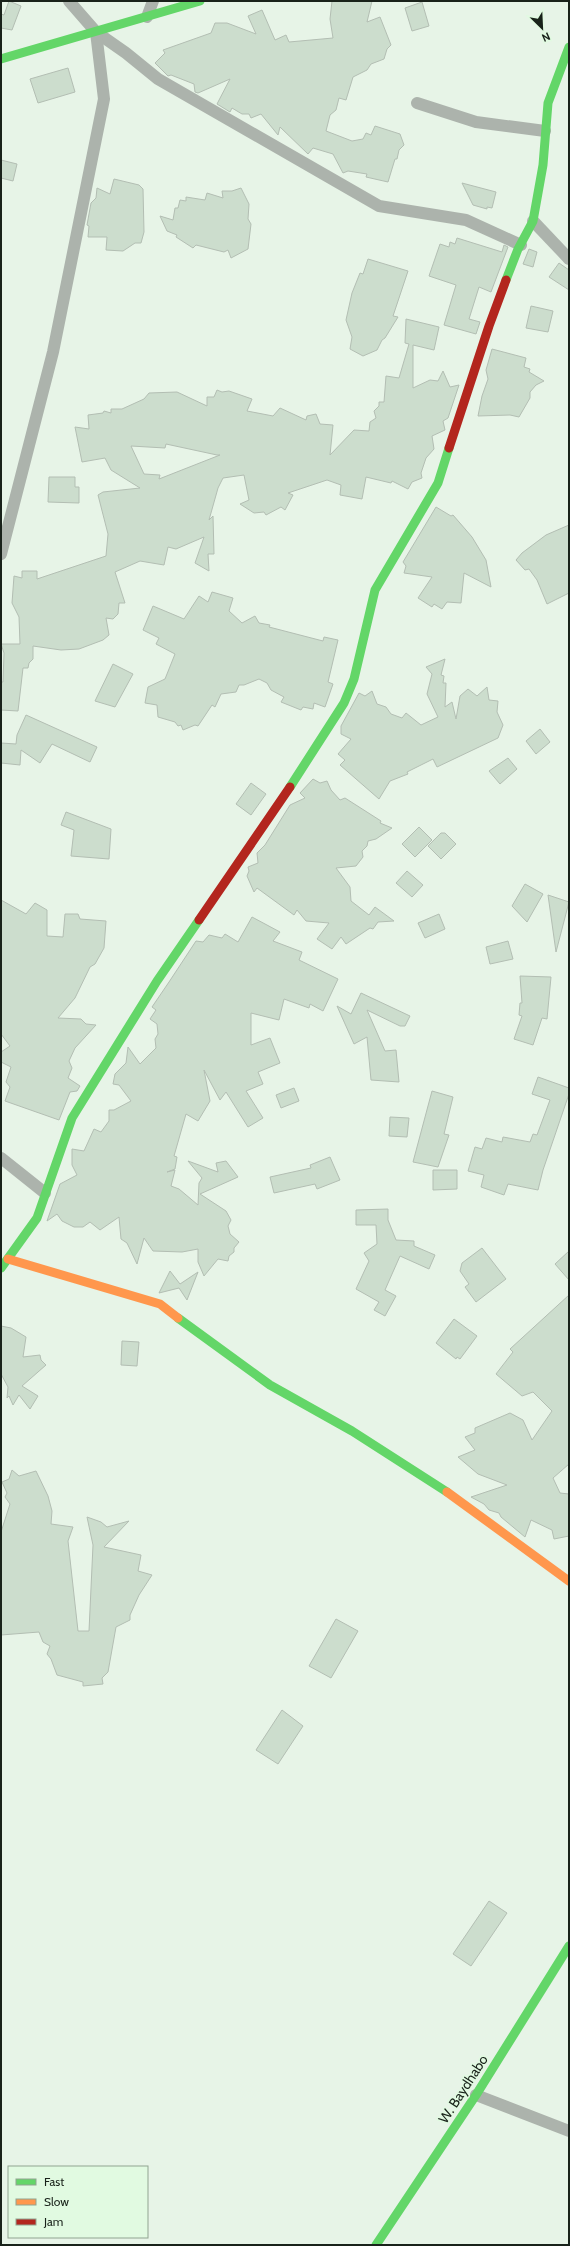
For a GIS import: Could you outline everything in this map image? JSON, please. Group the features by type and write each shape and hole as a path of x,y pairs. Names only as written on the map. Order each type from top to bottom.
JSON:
{"street":[{"path":"70,1 96,32 126,53 158,79 379,206 466,220 521,245"},
{"path":"147,17 153,1"},
{"path":"1,59 200,1"},
{"path":"1,554 7,538 53,352 104,99 96,32"},
{"path":"1,1268 37,1218 72,1118 157,981 286,793 344,703 354,679 375,590 438,483 488,326 521,245 533,221 542,165 548,103 569,47"},
{"path":"417,103 476,122 545,132"},
{"path":"533,221 569,259"},
{"path":"1,1158 45,1194"},
{"path":"8,1259 160,1304 270,1385 352,1431 440,1487 569,1581"},
{"name":"W. Baydhabo","path":"376,2245 476,2095 569,1946"},
{"path":"476,2095 569,2131"}],"building":[{"path":"9,1 21,6 12,30 1,28 1,14 4,15"},
{"path":"332,1 372,1 367,22 380,17 391,45 387,49 384,59 371,64 367,70 353,77 346,100 339,98 336,110 330,115 326,131 352,141 363,139 366,133 371,135 375,126 400,134 404,145 399,150 397,159 395,159 388,182 366,177 367,174 348,171 343,173 333,154 313,148 308,154 280,127 278,135 261,114 251,118 249,114 242,114 232,108 230,112 217,104 230,79 198,93 195,92 194,84 171,75 168,76 155,63 165,53 163,50 211,33 215,23 227,23 256,34 248,16 262,10 275,40 286,35 289,42 333,38 330,19"},
{"path":"422,2 429,26 412,31 405,8"},
{"path":"68,68 75,92 38,103 30,79"},
{"path":"1,160 17,164 13,181 1,178"},
{"path":"114,179 139,185 143,189 144,232 141,243 135,243 123,251 106,250 107,237 88,237 89,226 87,225 91,203 96,198 97,188 110,194"},
{"path":"462,183 496,192 492,208 487,207 487,209 473,205"},
{"path":"241,188 249,204 248,219 251,224 248,249 231,258 228,250 224,252 196,245 193,248 176,237 177,235 167,231 160,216 173,220 175,208 178,208 180,200 186,201 186,197 205,200 207,193 223,198 222,191 232,191"},
{"path":"457,238 502,252 504,245 508,247 491,292 479,287 469,319 480,322 476,334 444,325 456,285 429,276 440,244 449,247 450,242 455,244"},
{"path":"529,249 537,252 533,267 523,264"},
{"path":"368,259 408,271 393,316 398,317 377,350 363,356 350,349 352,337 346,320 352,293 360,273 363,274"},
{"path":"559,263 569,270 569,290 549,277"},
{"path":"531,306 553,311 548,332 526,328"},
{"path":"406,319 439,327 434,350 413,345 413,388 430,380 438,381 443,371 450,387 459,385 448,418 443,421 445,430 432,436 434,449 426,458 421,473 422,478 412,482 408,489 392,481 391,483 366,477 362,499 340,495 341,485 327,480 288,493 293,495 285,510 281,507 266,515 264,512 254,513 240,504 249,500 244,475 223,478 218,488 209,520 213,516 214,554 208,554 209,571 195,563 204,537 176,549 168,547 164,565 140,561 115,572 125,603 119,603 118,614 113,619 106,618 109,635 103,640 79,649 61,650 33,646 33,659 29,663 28,668 23,668 18,711 1,710 1,682 3,682 4,653 1,644 20,644 19,617 12,603 14,576 22,578 22,571 37,571 37,579 106,556 108,534 98,495 103,492 140,488 111,470 105,458 82,462 75,427 89,429 88,415 103,413 104,411 111,413 111,409 122,409 144,399 149,393 177,392 207,406 207,397 214,397 217,390 222,392 229,391 252,399 247,411 273,416 280,408 306,420 307,416 316,414 320,424 333,425 330,455 354,430 369,431 370,422 376,418 374,411 379,406 379,402 384,402 386,376 399,378 409,344 405,343","holes":["166,444 220,455 159,479 160,475 144,474 131,446 165,448"]},
{"path":"492,349 526,358 524,367 530,369 529,372 544,381 536,385 530,392 530,398 519,417 510,415 478,416 482,396 488,379 486,370"},
{"path":"49,477 75,477 75,487 79,487 79,503 48,502"},
{"path":"436,507 451,516 453,515 472,537 486,560 491,587 464,573 461,603 447,602 442,609 434,604 432,607 418,598 432,577 404,573 406,566 403,562"},
{"path":"569,525 569,593 547,604 537,580 529,569 525,570 516,560 522,553 546,535"},
{"path":"212,592 233,598 229,611 242,623 255,616 259,623 270,625 269,627 323,641 324,637 338,640 328,682 333,684 325,707 314,703 313,709 303,707 301,710 281,702 284,697 271,690 267,683 259,679 244,685 239,685 236,692 221,694 215,707 212,705 198,726 195,725 183,730 181,725 178,726 175,722 158,717 157,705 145,703 148,687 165,679 175,654 156,644 159,638 143,630 153,606 184,619 199,596 208,602"},
{"path":"445,659 441,675 444,676 443,683 446,683 445,707 452,702 456,719 460,696 468,689 477,696 487,687 489,700 498,701 497,712 503,725 498,738 437,767 433,759 407,772 408,774 390,781 379,799 340,765 345,760 338,754 351,739 341,734 341,726 359,693 365,696 372,691 377,704 386,707 391,714 402,718 406,713 421,725 438,717 427,694 432,674 426,667"},
{"path":"113,664 133,674 115,707 95,701"},
{"path":"26,715 97,747 90,762 52,744 40,763 21,750 20,765 1,763 1,743 16,744 17,735"},
{"path":"540,729 550,742 536,754 526,741"},
{"path":"508,758 517,769 500,784 489,771"},
{"path":"313,779 320,783 327,781 331,790 340,800 345,798 381,821 380,823 392,828 376,839 368,841 367,846 362,851 363,857 356,866 336,868 350,887 351,901 369,915 375,907 394,921 378,922 373,929 370,928 346,944 341,937 332,949 317,939 329,923 306,921 297,910 294,915 257,888 254,892 247,876 249,871 248,867 258,863 257,853 265,845 290,805 305,798 300,793"},
{"path":"251,783 266,794 251,815 236,804"},
{"path":"66,812 111,829 109,859 71,856 74,830 61,825"},
{"path":"419,827 432,840 415,857 402,844"},
{"path":"441,833 445,833 456,844 441,859 428,846"},
{"path":"407,871 423,885 412,897 396,883"},
{"path":"525,884 543,894 527,922 512,906"},
{"path":"548,895 569,902 556,952"},
{"path":"1,900 26,914 35,903 47,910 47,936 63,937 65,914 78,914 80,919 106,921 104,948 95,964 90,967 75,998 58,1018 81,1019 86,1024 96,1025 75,1048 69,1061 72,1068 68,1078 80,1086 77,1091 70,1092 59,1120 5,1101 10,1087 6,1082 11,1067 1,1062 1,1052 10,1046 1,1034"},
{"path":"439,914 445,929 425,938 418,923"},
{"path":"252,917 280,932 273,941 302,952 299,960 338,979 323,1011 310,1004 309,1008 284,999 279,1020 251,1013 251,1045 270,1038 280,1063 258,1072 263,1084 246,1091 263,1118 248,1127 226,1092 220,1100 204,1070 210,1101 198,1121 186,1114 174,1156 177,1157 175,1169 167,1172 175,1170 171,1186 179,1189 198,1205 199,1183 202,1178 188,1161 218,1172 216,1163 226,1161 238,1177 200,1194 226,1211 231,1220 228,1226 230,1234 239,1242 234,1248 234,1252 229,1256 228,1261 218,1259 204,1276 198,1262 198,1249 182,1252 153,1251 144,1238 137,1264 127,1243 121,1239 119,1217 100,1230 90,1222 83,1227 74,1227 62,1221 57,1214 47,1221 60,1184 77,1175 72,1165 72,1149 84,1151 94,1129 101,1132 109,1121 109,1110 114,1110 131,1101 119,1085 113,1084 115,1074 126,1063 128,1047 140,1064 156,1048 155,1039 158,1034 157,1024 150,1019 156,1010 152,1007 196,941 203,942 209,935 222,938 225,934 238,942"},
{"path":"508,941 513,959 490,964 486,947"},
{"path":"520,976 551,977 547,1019 542,1018 533,1045 514,1039 522,1016 519,1015 520,1003 522,1003"},
{"path":"361,993 410,1016 405,1026 400,1026 367,1010 385,1051 396,1050 399,1082 371,1080 367,1037 354,1044 337,1006 351,1014"},
{"path":"538,1077 569,1088 569,1094 543,1170 538,1190 508,1184 504,1195 481,1187 484,1175 468,1171 475,1147 482,1149 486,1138 502,1142 503,1137 530,1142 533,1134 537,1135 550,1100 532,1094"},
{"path":"294,1088 299,1101 281,1108 276,1095"},
{"path":"432,1091 453,1097 444,1134 449,1135 438,1167 413,1162"},
{"path":"390,1117 409,1118 407,1137 389,1136"},
{"path":"330,1157 340,1180 317,1189 315,1184 274,1193 270,1177 311,1168 310,1165"},
{"path":"433,1170 457,1170 457,1189 433,1190"},
{"path":"388,1209 388,1220 396,1240 414,1241 414,1246 435,1255 429,1269 400,1256 385,1290 396,1296 385,1316 374,1310 379,1302 356,1289 369,1261 364,1253 377,1244 376,1225 356,1225 356,1210"},
{"path":"482,1248 506,1279 476,1302 465,1287 469,1284 460,1271 462,1263"},
{"path":"569,1251 569,1280 555,1264"},
{"path":"170,1271 180,1284 198,1272 187,1300 179,1288 159,1293"},
{"path":"569,1295 569,1464 553,1478 560,1493 569,1494 569,1536 554,1539 552,1530 531,1520 525,1537 501,1517 499,1513 489,1510 484,1504 471,1497 507,1485 478,1474 458,1457 475,1450 465,1437 475,1433 475,1428 510,1413 523,1420 532,1440 552,1411 533,1392 522,1396 496,1374 513,1352 510,1349"},
{"path":"454,1319 477,1336 460,1359 457,1357 456,1359 436,1343"},
{"path":"1,1326 11,1328 26,1337 23,1357 40,1355 41,1360 46,1365 22,1386 38,1396 30,1409 19,1395 13,1405 9,1396 7,1398 8,1387 1,1374"},
{"path":"122,1341 139,1342 137,1366 121,1365"},
{"path":"12,1470 19,1476 36,1471 48,1496 52,1511 51,1524 73,1527 68,1541 78,1631 89,1631 93,1545 87,1517 101,1522 107,1527 129,1521 104,1547 141,1555 138,1571 152,1575 139,1595 130,1615 130,1620 116,1627 108,1672 102,1678 103,1684 83,1686 83,1682 57,1675 51,1659 47,1654 50,1646 43,1642 39,1632 1,1635 1,1532 10,1504 5,1497 7,1493 2,1482 9,1479"},
{"path":"336,1619 358,1631 331,1678 309,1666"},
{"path":"282,1710 303,1726 278,1764 256,1750"},
{"path":"489,1901 507,1913 471,1966 453,1954"}],"traffic: fast":[{"path":"1,59 200,1"},
{"path":"506,280 518,249 533,221 543,165 548,103 569,47"},
{"path":"290,787 344,703 354,679 375,590 438,483 449,448"},
{"path":"1,1268 37,1218 72,1118 157,981 199,920"},
{"path":"178,1318 270,1385 352,1431 447,1492"},
{"path":"376,2245 476,2095 569,1946"}],"traffic: slow":[{"path":"8,1259 160,1304 178,1318"},
{"path":"447,1492 569,1581"}],"traffic: jam":[{"path":"449,448 489,326 506,280"},
{"path":"199,920 290,787"}]}
